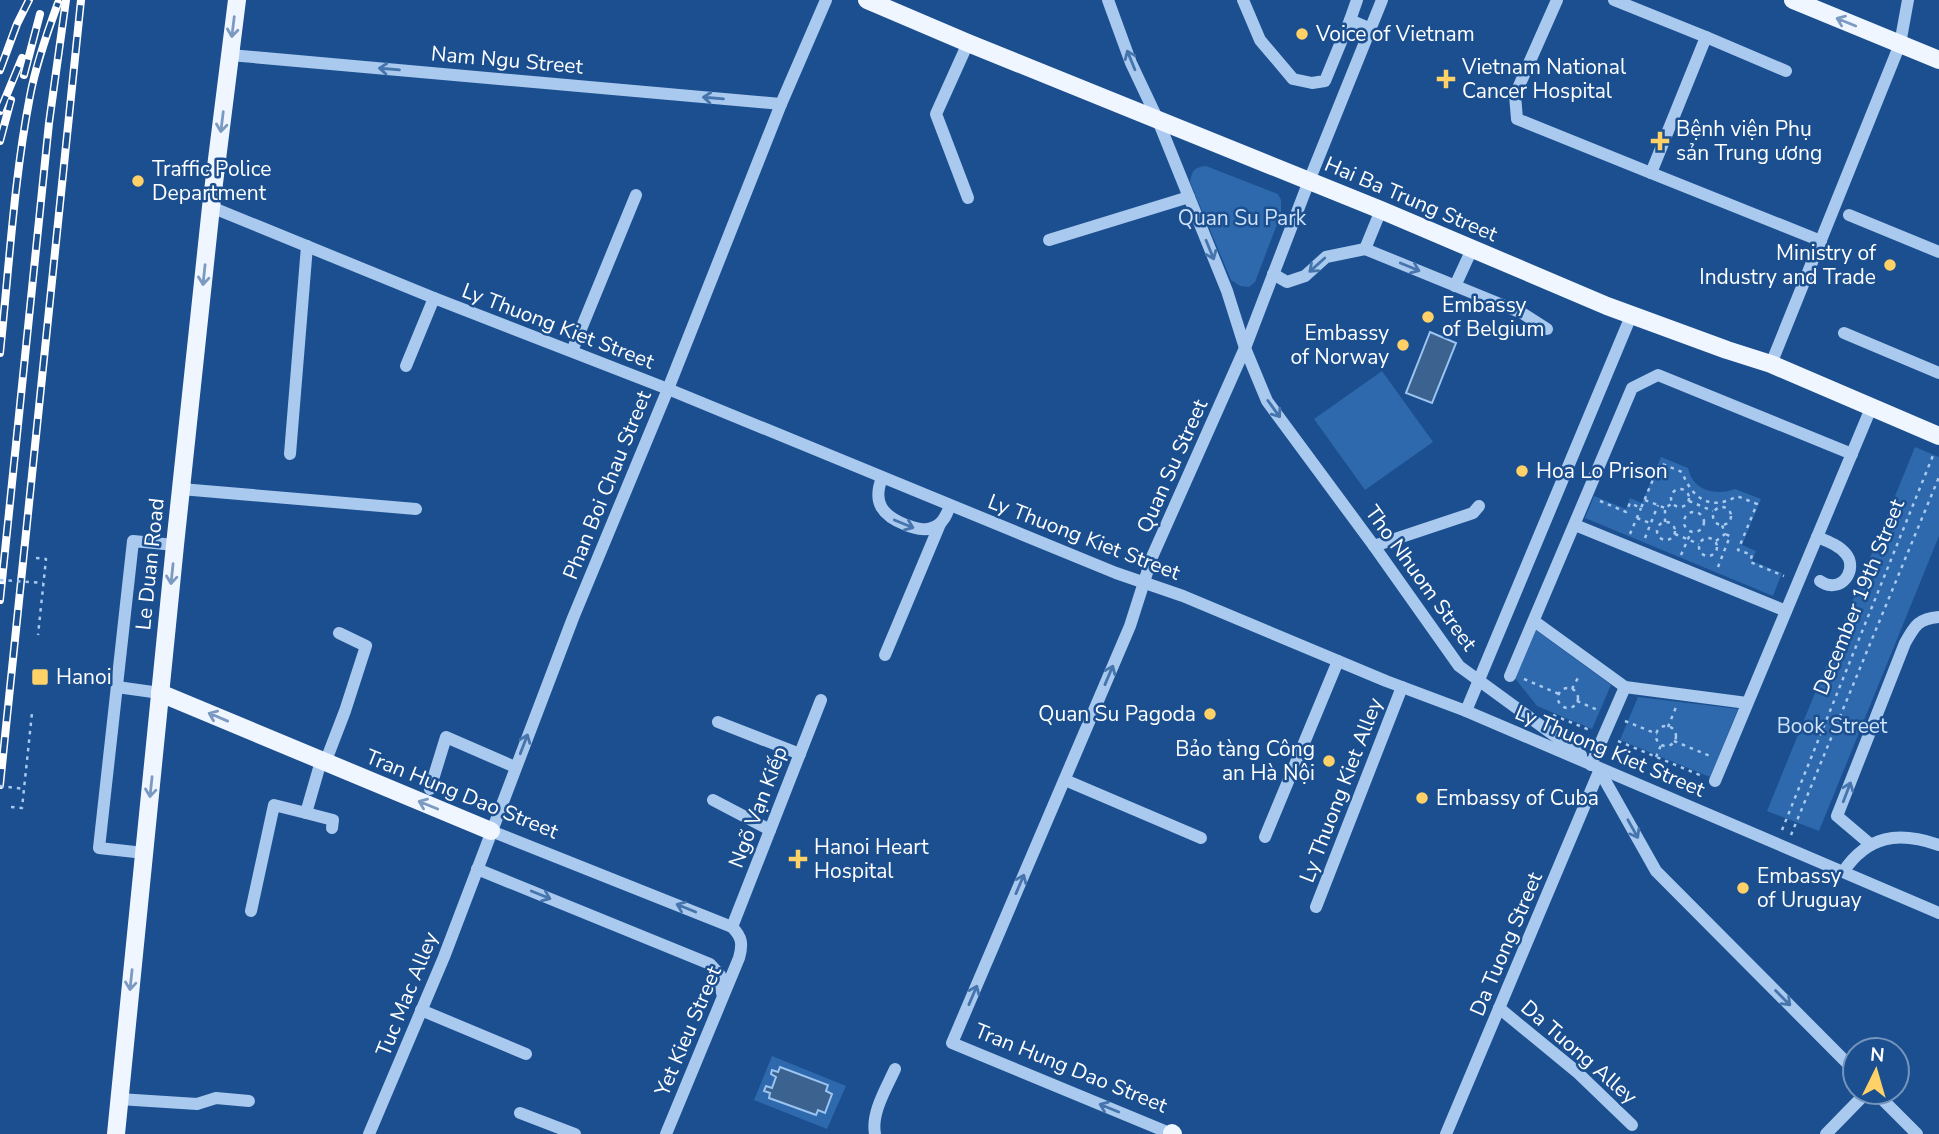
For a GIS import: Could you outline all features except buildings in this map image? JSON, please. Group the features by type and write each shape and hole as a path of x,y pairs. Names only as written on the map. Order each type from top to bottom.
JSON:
{"main road":[{"name":"Le Duan Road","path":"116,1134 211,207 237,0"},
{"name":"Hai Ba Trung Street","path":"867,0 1381,210 1631,316 1771,364 1938,441"},
{"path":"1793,0 1939,60"},
{"name":"Tran Hung Dao Street","path":"160,693 491,831"}],"street":[{"name":"Phan Boi Chau Street","path":"491,831 573,618 668,389 781,104 826,0"},
{"name":"Tho Nhuom Street","path":"1108,0 1227,291 1245,348 1267,401 1374,545 1459,666 1594,766 1656,871 1841,1057"},
{"path":"1244,0 1260,40 1293,79 1312,83 1325,81 1357,0"},
{"name":"Quan Su Street","path":"952,1043 1130,626 1152,557 1245,348 1382,0"},
{"path":"1557,0 1515,95 1517,119 1821,242"},
{"path":"1614,0 1786,71"},
{"path":"1771,364 1900,44 1908,0"},
{"path":"1350,20 1371,29"},
{"path":"1651,173 1706,37"},
{"path":"968,43 936,114 968,198"},
{"name":"Nam Ngu Street","path":"230,55 781,104"},
{"path":"572,351 636,195"},
{"path":"1049,240 1189,197"},
{"name":"Ly Thuong Kiet Street","path":"211,207 1466,711 1939,913"},
{"path":"1365,249 1381,210"},
{"path":"1849,215 1939,252"},
{"path":"290,454 307,246"},
{"path":"1273,274 1287,282 1305,276 1326,257 1365,249 1522,313 1547,329"},
{"path":"1455,286 1472,249"},
{"path":"406,366 434,298"},
{"path":"1466,711 1631,316"},
{"path":"1844,333 1939,373"},
{"path":"1511,674 1632,388 1658,375 1852,454"},
{"path":"1715,781 1871,408"},
{"path":"882,478 878,497 890,518 921,530 940,524"},
{"path":"181,489 416,509"},
{"path":"885,655 950,506"},
{"path":"1374,545 1473,513 1479,506"},
{"path":"1574,525 1786,611"},
{"path":"1817,537 1836,546 1846,554 1850,562 1850,572 1840,584 1832,586 1820,581"},
{"path":"144,853 99,848 133,541 175,545"},
{"path":"1870,844 1838,816 1905,643 1915,625 1927,618 1939,617"},
{"path":"1534,621 1625,687 1747,703"},
{"path":"306,813 323,762 345,711 366,646 339,634"},
{"path":"1265,837 1338,661"},
{"path":"117,687 160,693"},
{"name":"Ly Thuong Kiet Alley","path":"1316,906 1402,687"},
{"name":"Da Tuong Street","path":"1446,1134 1499,1009 1625,687"},
{"name":"Ngõ Vạn Kiếp","path":"732,927 821,700"},
{"path":"718,722 800,754"},
{"path":"430,789 446,737 515,767"},
{"path":"1065,780 1201,838"},
{"path":"713,800 770,830"},
{"path":"251,911 274,805 334,820 332,828"},
{"name":"Tuc Mac Alley","path":"369,1134 491,831"},
{"name":"Tran Hung Dao Street","path":"491,831 732,927"},
{"path":"1843,872 1855,855 1870,844 1883,839 1923,839 1939,845"},
{"path":"477,869 710,964 720,975 723,992 721,1000"},
{"name":"Yet Kieu Street","path":"666,1134 739,958 742,942 732,927"},
{"name":"Da Tuong Alley","path":"1499,1009 1577,1072 1632,1125"},
{"path":"421,1010 526,1054"},
{"name":"Tran Hung Dao Street","path":"952,1043 1172,1134"},
{"path":"874,1134 875,1116 895,1069"},
{"path":"119,1099 197,1104 216,1098 249,1101"},
{"path":"1826,1134 1853,1106"},
{"path":"1889,1106 1917,1134"},
{"path":"520,1113 575,1134"}],"path":[{"name":"December 19th Street","path":"1781,846 1938,441"},
{"path":"1625,545 1660,463 1682,472 1689,491 1689,501 1682,507 1673,503 1671,497 1674,491 1682,489 1689,491 1711,503 1721,505 1729,510 1731,515 1727,523 1722,525"},
{"name":"December 19th Street","path":"1781,846 1939,477"},
{"path":"1587,495 1626,512 1630,503 1641,508"},
{"path":"1713,511 1737,496 1757,504 1738,550 1752,555 1749,562 1798,582"},
{"path":"1644,499 1665,508"},
{"path":"1698,513 1703,499"},
{"path":"1689,501 1713,511"},
{"path":"1665,508 1673,503"},
{"path":"1640,551 1658,505"},
{"path":"1665,508 1665,522"},
{"path":"1712,581 1730,536 1725,534 1722,525 1714,520 1713,511"},
{"path":"1688,513 1698,513 1703,517 1703,527 1691,532 1684,525 1684,519 1688,513"},
{"path":"1637,518 1651,523"},
{"path":"1665,522 1658,527 1660,538 1668,540 1675,534"},
{"path":"1665,522 1674,525 1675,534"},
{"path":"1676,566 1691,532"},
{"path":"1675,534 1699,544"},
{"path":"1716,542 1725,534"},
{"path":"1699,544 1707,538 1716,542"},
{"path":"1699,544 1700,552 1704,556 1710,556 1717,551 1716,542"},
{"path":"36,558 46,559 38,635"},
{"path":"0,580 43,583"},
{"path":"1572,690 1586,659"},
{"path":"1511,674 1559,694"},
{"path":"1565,689 1572,690 1577,695 1577,701 1573,706 1565,707 1559,702 1559,694 1565,689"},
{"path":"1668,727 1681,695"},
{"path":"1577,701 1657,734"},
{"path":"10,807 22,808 32,713"},
{"path":"1668,727 1675,734 1674,741 1668,746 1661,745 1657,734 1660,728 1668,727"},
{"path":"1674,741 1723,761"},
{"path":"1656,757 1661,745"},
{"path":"0,786 24,789"}],"green space":[{"name":"Quan Su Park","path":"1206,166 1278,194 1281,200 1281,214 1255,282 1249,287 1240,286 1231,280 1190,182 1194,170"},
{"path":"1382,371 1433,442 1365,490 1314,419"},
{"name":"Book Street","path":"1915,447 1939,457 1939,536 1819,831 1767,811"},
{"path":"1661,457 1688,468 1695,482 1706,490 1720,492 1735,489 1761,499 1742,545 1756,551 1752,561 1782,573 1773,596 1585,518 1594,496 1626,509 1630,498 1642,503"},
{"path":"1533,628 1611,685 1592,729 1537,706 1514,677"},
{"path":"1638,697 1738,709 1710,777 1620,740"},
{"path":"772,1056 846,1086 827,1129 754,1100"}],"shaded area":[{"path":"1430,332 1456,343 1432,403 1406,393"},
{"path":"780,1067 828,1085 826,1091 832,1094 825,1113 818,1110 816,1115 769,1098 770,1093 764,1091 766,1086 772,1088 776,1077 771,1074 772,1070 778,1072"}],"railway":[{"path":"0,70 29,0"},
{"path":"0,600 49,123 66,0"},
{"path":"0,785 81,0"},
{"path":"0,353 24,127 35,72 58,3"},
{"path":"24,75 40,14"},
{"path":"0,111 22,58"},
{"path":"0,141 11,100"}],"place":[{"name":"Voice of Vietnam","path":"1302,34"},
{"name":"Vietnam National Cancer Hospital","path":"1446,79"},
{"name":"Bệnh viện Phụ sản Trung ương","path":"1660,141"},
{"name":"Traffic Police Department","path":"138,181"},
{"name":"Ministry of Industry and Trade","path":"1890,265"},
{"name":"Embassy of Belgium","path":"1428,317"},
{"name":"Embassy of Norway","path":"1403,345"},
{"name":"Hoa Lo Prison","path":"1522,471"},
{"name":"Hanoi","path":"40,677"},
{"name":"Quan Su Pagoda","path":"1210,714"},
{"name":"Bảo tàng Công an Hà Nội","path":"1329,761"},
{"name":"Embassy of Cuba","path":"1422,798"},
{"name":"Hanoi Heart Hospital","path":"798,859"},
{"name":"Embassy of Uruguay","path":"1743,888"}]}
